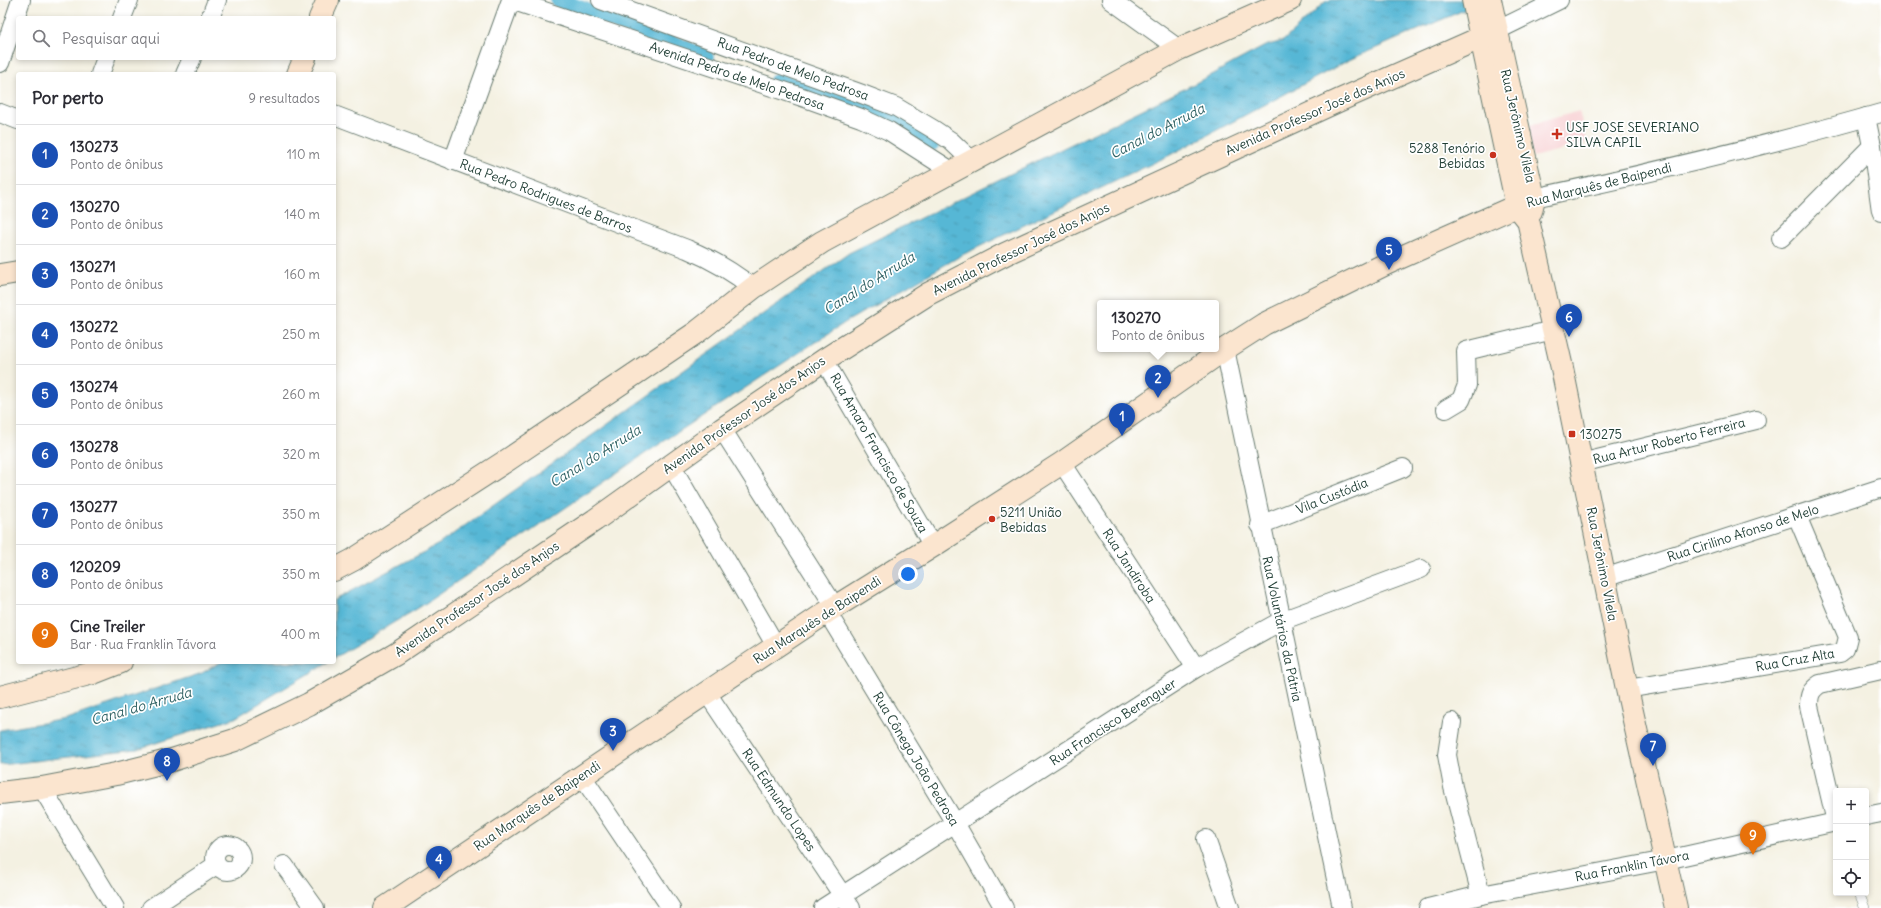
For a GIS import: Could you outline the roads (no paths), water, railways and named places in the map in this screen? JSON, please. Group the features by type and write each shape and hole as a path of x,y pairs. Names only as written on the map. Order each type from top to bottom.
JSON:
{"main road":[{"path":"321,16 328,0"},
{"path":"336,569 353,560 503,463 691,337 752,288 822,242 973,162 1179,49 1290,0"},
{"name":"Rua Jerônimo Vilela","path":"1485,16 1582,463 1627,689 1676,908"},
{"name":"Avenida Professor José dos Anjos","path":"0,792 42,788 116,774 172,760 235,740 309,704 396,654 595,520 722,429 824,360 928,294 1004,254 1340,100 1485,16"},
{"path":"299,72 304,60"},
{"name":"Rua Marquês de Baipendi","path":"385,908 776,646 1062,463 1225,349 1264,324 1388,262 1527,208"},
{"path":"0,275 16,272"},
{"path":"0,697 92,673 116,664"}],"street":[{"path":"0,63 21,0"},
{"path":"123,16 129,0"},
{"path":"211,16 217,0"},
{"path":"453,161 511,0"},
{"name":"Avenida Pedro de Melo Pedrosa","path":"511,0 861,118 889,131 953,172"},
{"name":"Rua Pedro de Melo Pedrosa","path":"601,0 896,107 951,141 973,162"},
{"path":"1111,0 1179,49"},
{"path":"1485,16 1559,0"},
{"path":"101,72 105,60"},
{"path":"187,72 191,60"},
{"path":"0,113 16,119"},
{"path":"1873,115 1872,146 1881,211"},
{"name":"Rua Marquês de Baipendi","path":"1527,208 1873,115"},
{"name":"Rua Pedro Rodrigues de Barros","path":"336,116 692,252 730,270 752,288"},
{"path":"1781,238 1872,146"},
{"path":"1446,409 1461,400 1467,385 1466,351 1553,330"},
{"name":"Rua Voluntários da Pátria","path":"1225,349 1260,525 1342,908"},
{"name":"Rua Amaro Francisco de Souza","path":"824,360 934,546"},
{"name":"Rua Artur Roberto Ferreira","path":"1582,463 1756,420"},
{"name":"Rua Cônego João Pedrosa","path":"722,429 831,610 1004,908"},
{"name":"Rua Jandiroba","path":"1062,463 1196,668"},
{"path":"671,465 776,646"},
{"name":"Vila Custódia","path":"1260,525 1403,468"},
{"name":"Rua Cirilino Afonso de Melo","path":"1604,578 1881,488"},
{"name":"Rua Cruz Alta","path":"1627,689 1840,653 1845,649 1848,637 1797,516"},
{"name":"Rua Francisco Berenguer","path":"822,908 847,901 955,823 1196,668 1281,621 1421,569"},
{"path":"1833,809 1809,706 1809,695 1813,688 1820,684 1881,670"},
{"name":"Rua Edmundo Lopes","path":"707,693 847,901"},
{"path":"1452,722 1447,755 1453,787 1481,896"},
{"path":"582,776 671,908"},
{"path":"42,788 114,908"},
{"path":"1869,815 1881,813"},
{"name":"Rua Franklin Távora","path":"1428,908 1481,896 1666,860 1833,823"},
{"path":"1206,839 1230,908"},
{"path":"151,908 216,865"},
{"path":"284,865 315,908"}],"lane":[{"path":"1860,896 1865,908"}],"water":[{"name":"Canal do Arruda","path":"1331,0 1487,0 1351,59 1170,155 962,255 846,322 640,457 420,607 336,657 336,599 439,544 849,253 1192,85 1265,46 1283,41 1325,2"},
{"name":"Canal do Arruda","path":"218,664 325,664 235,718 137,749 0,765 0,730 66,719 202,673"}],"waterway":[{"path":"558,0 706,57"},
{"path":"777,81 813,90 834,100 877,111 902,121 932,143"}],"place":[{"name":"USF JOSE SEVERIANO SILVA CAPIL","path":"1557,134"},
{"name":"5288 Tenório Bebidas","path":"1493,155"},
{"name":"130274","path":"1389,270"},
{"name":"130278","path":"1569,337"},
{"name":"130270","path":"1158,398"},
{"name":"130275","path":"1572,434"},
{"name":"130273","path":"1122,436"},
{"name":"5211 União Bebidas","path":"992,519"},
{"name":"130271","path":"613,751"},
{"name":"130277","path":"1653,766"},
{"name":"120209","path":"167,781"},
{"name":"Cine Treiler","path":"1753,855"},
{"name":"130272","path":"439,879"}]}
